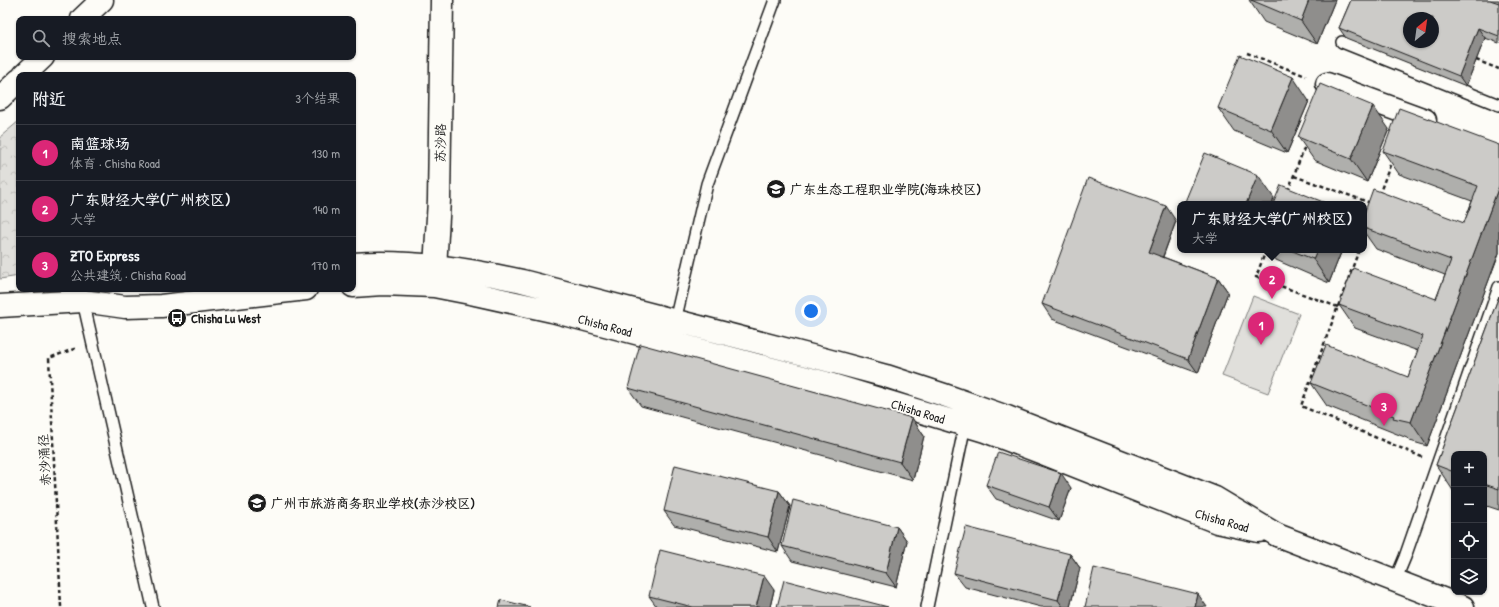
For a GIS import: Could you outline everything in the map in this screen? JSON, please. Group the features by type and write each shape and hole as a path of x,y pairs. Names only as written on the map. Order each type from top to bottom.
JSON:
{"main road":[{"path":"85,16 102,0"},
{"name":"苏沙路","path":"435,276 439,200 442,0"},
{"path":"27,72 40,60"},
{"path":"0,98 16,83"},
{"path":"1327,84 1443,127"},
{"path":"356,264 371,263 435,276 476,271 886,376 1007,417 1215,498 1277,535"},
{"name":"Chisha Road","path":"356,286 382,284 435,276 552,311 826,383 965,425 1040,452 1218,522 1277,535 1463,607"},
{"path":"83,301 106,292"},
{"path":"0,306 83,301 126,307 162,306 281,292"}],"lane":[{"path":"675,321 706,184 775,0"},
{"path":"1342,42 1499,105"},
{"path":"1395,581 1405,557 1499,287"},
{"path":"83,301 153,607"},
{"path":"927,607 965,425"}],"path":[{"path":"1247,53 1327,84"},
{"path":"1476,60 1499,69"},
{"path":"1286,197 1307,140"},
{"path":"1378,198 1393,156"},
{"path":"1294,176 1364,201"},
{"path":"1367,202 1375,205"},
{"path":"1265,253 1256,277 1338,307"},
{"path":"1358,253 1301,406 1437,463"},
{"name":"赤沙涌径","path":"61,607 49,358 92,341"}],"green space":[{"path":"16,124 16,276 0,279 0,137"},
{"path":"1253,296 1299,314 1268,393 1222,376"}],"building":[{"path":"1251,0 1309,0 1301,21"},
{"path":"1351,0 1490,0 1499,3 1499,36 1478,28 1459,76 1339,28"},
{"path":"1240,55 1293,77 1271,130 1218,108"},
{"path":"1320,84 1373,106 1351,159 1298,137"},
{"path":"1399,108 1499,145 1499,186 1411,422 1393,418 1394,416 1311,383 1326,345 1408,377 1423,336 1339,305 1353,268 1436,299 1451,260 1367,229 1367,206 1373,189 1464,223 1478,186 1383,151"},
{"path":"1205,153 1258,175 1247,201 1185,201"},
{"path":"1088,178 1166,206 1149,252 1218,278 1188,359 1042,304"},
{"path":"1281,185 1321,201 1274,201"},
{"path":"1298,253 1316,253 1313,259"},
{"path":"1499,296 1499,489 1487,485 1487,451 1451,451 1451,471 1436,465"},
{"path":"640,344 912,418 900,462 628,388"},
{"path":"998,452 1061,473 1049,507 986,485"},
{"path":"675,465 779,491 768,537 664,511"},
{"path":"793,500 897,527 886,573 782,546"},
{"path":"966,527 1070,554 1058,600 954,573"},
{"path":"660,550 764,576 756,607 693,607 649,596"},
{"path":"1094,568 1198,594 1195,607 1085,607"},
{"path":"784,580 888,607 777,607"},
{"path":"501,600 530,607 499,607"}],"place":[{"name":"广东生态工程职业学院(海珠校区)","path":"776,189"},
{"name":"广东财经大学(广州校区)","path":"1272,299"},
{"name":"Chisha Lu West","path":"177,318"},
{"name":"南篮球场","path":"1261,345"},
{"name":"ZTO Express","path":"1384,426"},
{"name":"广州市旅游商务职业学校(赤沙校区)","path":"257,503"}]}
